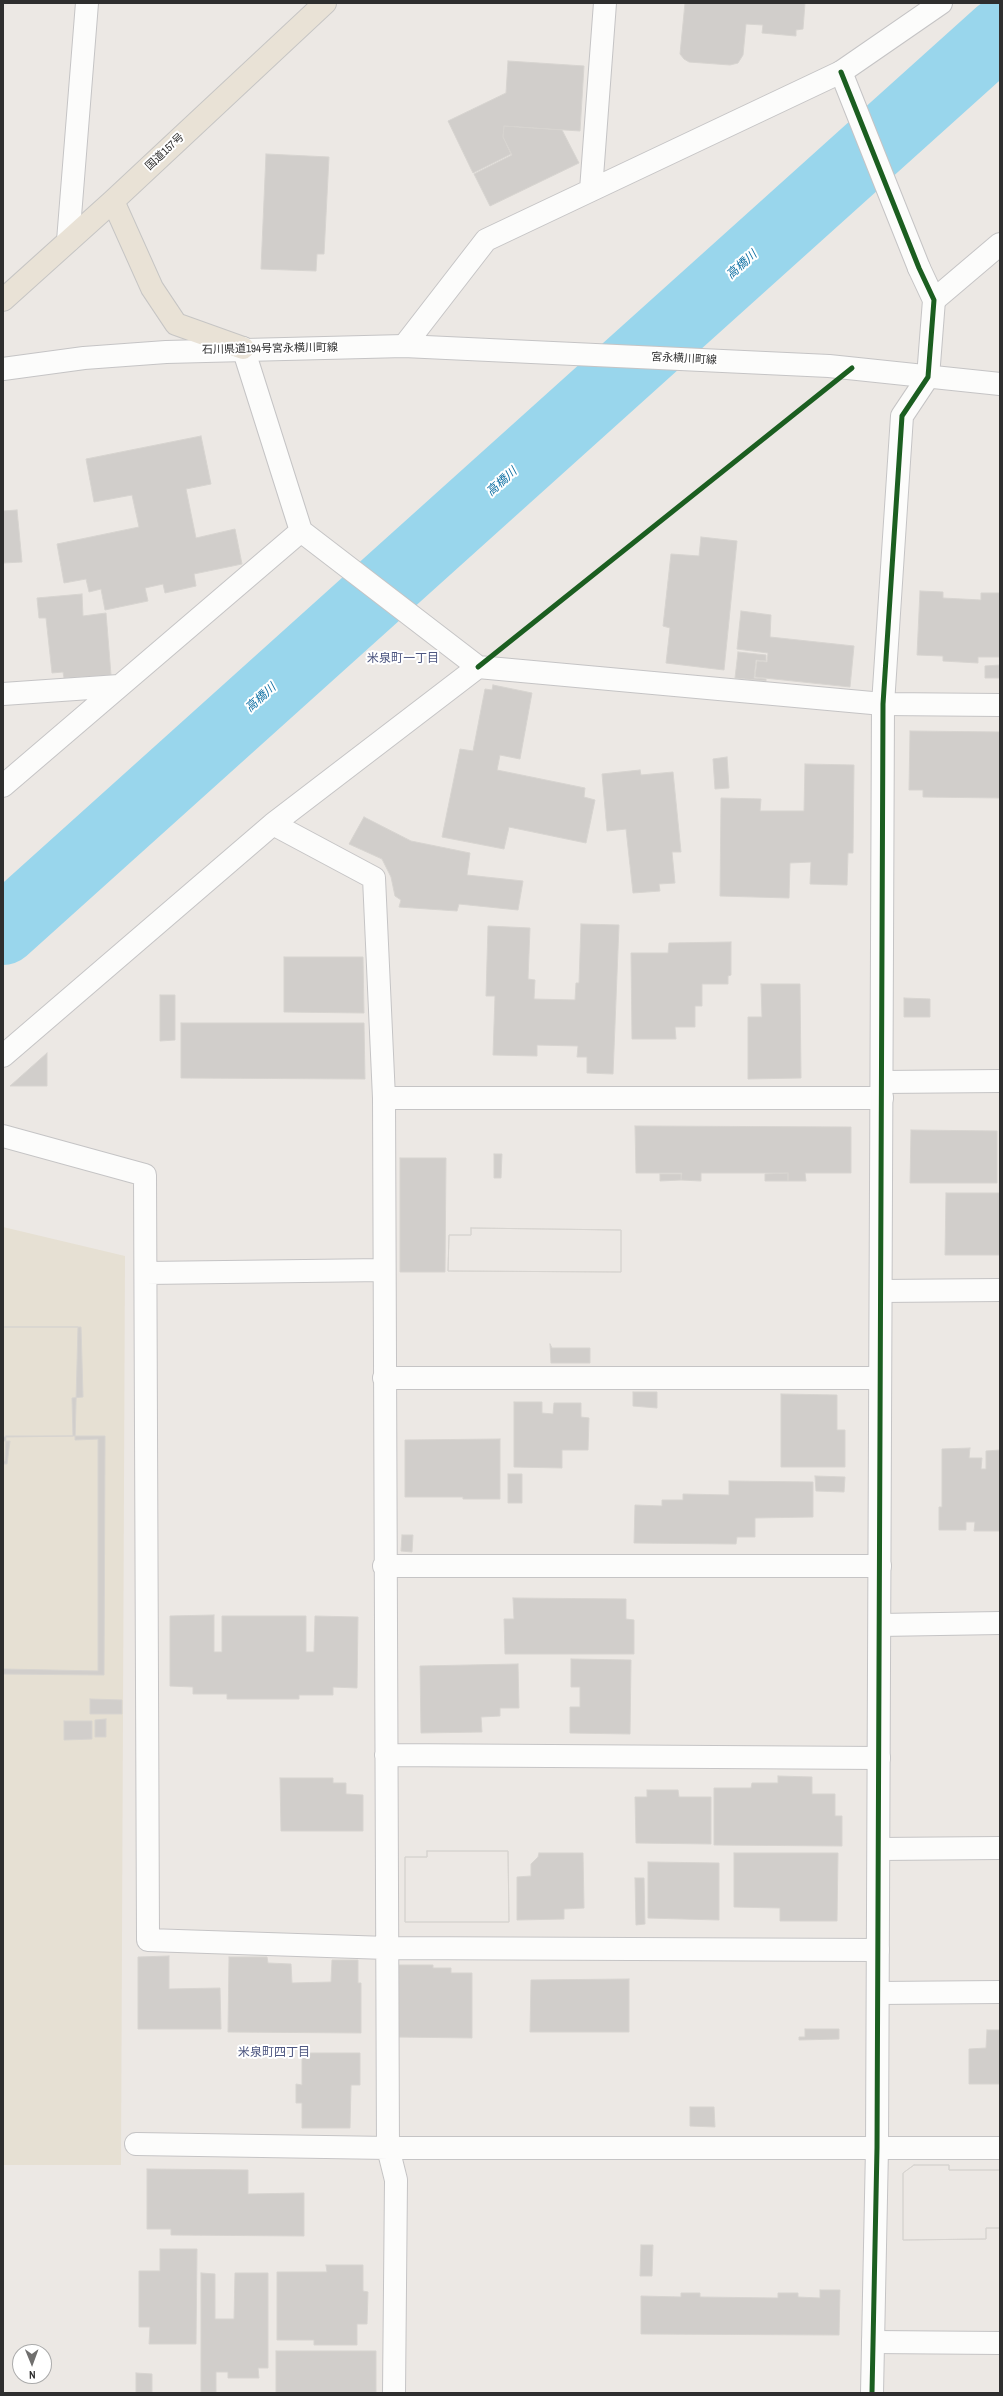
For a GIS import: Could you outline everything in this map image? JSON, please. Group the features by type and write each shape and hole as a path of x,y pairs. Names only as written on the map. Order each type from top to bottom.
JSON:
{"highway":[{"name":"国道157号","path":"3,300 113,201 325,3"},
{"path":"113,201 152,288 176,324 243,348"}],"street":[{"path":"68,241 87,3"},
{"path":"591,190 605,3"},
{"path":"404,346 486,240 841,72 941,3"},
{"path":"841,72 919,268 934,300 928,377 902,416 883,704 878,2148 872,2393"},
{"path":"934,300 1000,244"},
{"name":"石川県道194号宮永横川町線","path":"3,369 84,358 243,348 404,346 539,351"},
{"path":"243,348 309,537 478,667 883,704 1000,705"},
{"name":"宮永横川町線","path":"539,351 829,366 928,377"},
{"path":"928,377 1000,384"},
{"path":"3,786 119,686 309,537"},
{"path":"3,1056 273,824 478,667"},
{"path":"3,694 119,686"},
{"path":"273,824 374,878 384,1098 384,1566 388,2148 396,2180 394,2393"},
{"path":"384,1098 882,1090 1000,1081"},
{"path":"3,1136 145,1175 148,1940 387,1948 878,1950"},
{"path":"146,1273 384,1270"},
{"path":"881,1291 1000,1290"},
{"path":"384,1378 880,1378"},
{"path":"384,1566 880,1566"},
{"path":"880,1625 1000,1623"},
{"path":"386,1755 879,1758"},
{"path":"879,1849 1000,1848"},
{"path":"878,1993 1000,1992"},
{"path":"136,2144 388,2148 1000,2148"},
{"path":"873,2342 1000,2343"}],"shaded area":[{"path":"3,1227 125,1256 121,2165 3,2165"}],"building":[{"path":"685,3 805,3 803,29 796,30 796,36 762,33 763,25 746,24 743,55 738,63 730,65 689,62 680,54"},
{"path":"508,61 584,66 580,131 504,126 503,137 511,154 473,173 448,121 506,93"},
{"path":"504,126 562,130 579,163 490,206 474,174 512,155 503,137"},
{"path":"266,154 329,157 324,254 317,254 316,271 261,269"},
{"path":"201,436 211,484 186,489 196,538 235,529 242,564 194,574 196,586 165,593 163,584 145,588 148,601 105,610 101,589 89,592 86,579 64,583 57,544 139,527 132,495 94,502 86,459"},
{"path":"17,510 22,562 3,563 3,511"},
{"path":"701,537 737,541 724,670 666,663 670,628 663,626 671,554 699,556"},
{"path":"920,591 943,592 943,598 981,600 981,593 1000,593 1000,657 978,657 978,663 943,661 943,656 917,655"},
{"path":"82,594 83,616 106,613 111,675 64,678 63,672 52,673 46,618 39,618 37,598"},
{"path":"741,611 771,615 770,637 854,646 850,687 755,677 757,661 767,662 768,653 737,649"},
{"path":"738,652 766,655 766,661 756,660 754,678 766,679 766,681 735,678"},
{"path":"1000,665 1000,678 985,678 985,666"},
{"path":"493,685 532,693 520,759 500,755 497,770 585,788 584,797 595,800 586,843 509,827 504,849 442,837 460,749 473,751 485,689 492,690"},
{"path":"910,731 1000,732 1000,798 923,797 923,790 909,790"},
{"path":"727,757 729,788 715,789 713,759"},
{"path":"805,764 854,765 853,853 848,853 847,885 810,884 811,862 790,863 789,898 720,896 721,798 761,799 760,811 804,811"},
{"path":"640,770 641,775 673,772 681,852 672,852 675,883 659,884 660,891 633,893 626,829 607,831 602,774"},
{"path":"364,817 411,841 470,853 467,875 523,881 518,910 459,904 457,911 399,907 401,900 395,896 391,877 382,859 349,844"},
{"path":"581,924 619,925 613,1074 587,1073 587,1057 577,1057 578,1046 537,1045 537,1056 493,1055 495,996 486,996 488,926 530,928 528,979 535,980 534,999 575,1000 576,983 579,983"},
{"path":"731,942 731,975 728,976 728,984 702,984 702,1006 695,1006 695,1027 675,1027 676,1039 632,1039 631,953 668,953 669,943"},
{"path":"284,957 363,957 364,1013 284,1012"},
{"path":"761,984 800,984 801,1078 748,1079 748,1017 762,1017"},
{"path":"160,995 175,995 175,1040 160,1041"},
{"path":"904,998 930,999 930,1017 904,1017"},
{"path":"181,1023 364,1023 365,1079 181,1078"},
{"path":"47,1053 47,1086 10,1086"},
{"path":"635,1126 851,1127 851,1173 805,1173 806,1181 788,1181 788,1173 701,1173 701,1181 681,1180 682,1173 636,1173"},
{"path":"911,1130 997,1131 997,1183 910,1183"},
{"path":"494,1154 502,1154 501,1178 494,1178"},
{"path":"400,1158 446,1158 445,1272 400,1272"},
{"path":"788,1173 788,1181 765,1181 765,1174"},
{"path":"660,1174 681,1174 681,1180 660,1181"},
{"path":"946,1193 1000,1193 1000,1255 945,1255"},
{"path":"471,1228 621,1230 621,1272 448,1271 449,1235 471,1235"},
{"path":"471,1228 621,1230 621,1272 448,1271 449,1235 471,1235"},
{"path":"3,1327 78,1327 75,1440 98,1439 98,1671 3,1669 3,1464 7,1464 10,1441 3,1441"},
{"path":"3,1327 81,1327 83,1397 72,1398 73,1436 3,1437"},
{"path":"550,1344 552,1348 590,1348 590,1363 551,1363"},
{"path":"633,1392 657,1392 657,1408 633,1406"},
{"path":"781,1394 837,1395 837,1430 845,1430 845,1467 781,1467"},
{"path":"514,1402 542,1402 542,1413 553,1414 554,1403 581,1403 581,1417 589,1418 588,1450 562,1450 562,1468 514,1467"},
{"path":"6,1436 105,1436 104,1675 3,1674 3,1461 5,1461"},
{"path":"500,1439 500,1499 463,1499 463,1497 405,1497 405,1440"},
{"path":"970,1448 969,1458 982,1458 981,1469 986,1469 986,1451 1000,1450 1000,1531 974,1531 975,1522 966,1522 966,1530 939,1530 939,1507 942,1507 942,1449"},
{"path":"508,1474 522,1474 522,1503 508,1503"},
{"path":"815,1476 845,1477 844,1492 816,1491"},
{"path":"729,1481 813,1482 813,1517 755,1518 755,1537 737,1537 736,1544 634,1543 635,1505 662,1506 662,1500 683,1500 683,1494 729,1495"},
{"path":"402,1535 413,1535 412,1552 401,1551"},
{"path":"513,1598 626,1599 626,1619 634,1620 634,1654 505,1654 504,1619 514,1619"},
{"path":"214,1615 214,1652 222,1652 222,1616 306,1616 306,1652 314,1652 315,1616 358,1617 357,1688 333,1687 333,1695 299,1695 299,1699 227,1699 227,1694 193,1694 193,1687 170,1686 170,1616"},
{"path":"571,1659 631,1660 630,1734 570,1733 570,1707 580,1707 580,1687 571,1687"},
{"path":"518,1664 519,1708 500,1708 500,1716 481,1717 482,1732 421,1733 420,1666"},
{"path":"90,1699 122,1700 122,1714 90,1714"},
{"path":"106,1719 106,1737 95,1737 95,1720"},
{"path":"64,1721 92,1721 92,1739 64,1740"},
{"path":"778,1776 812,1777 812,1794 835,1794 835,1816 842,1816 842,1846 714,1845 714,1788 751,1788 752,1783 778,1783"},
{"path":"280,1778 333,1778 333,1783 346,1783 346,1794 363,1795 363,1831 281,1831"},
{"path":"647,1790 678,1790 679,1797 711,1797 711,1844 636,1843 635,1797 647,1797"},
{"path":"427,1851 508,1851 509,1922 405,1922 405,1857 427,1857"},
{"path":"427,1851 508,1851 509,1922 405,1922 405,1857 427,1857"},
{"path":"539,1853 583,1853 584,1908 564,1909 564,1919 517,1920 517,1877 531,1876 531,1864 538,1857"},
{"path":"734,1853 838,1853 837,1921 780,1921 780,1908 734,1907"},
{"path":"648,1862 719,1863 719,1920 648,1918"},
{"path":"635,1878 644,1878 645,1924 636,1925"},
{"path":"169,1956 169,1989 220,1988 221,2029 138,2029 138,1957"},
{"path":"229,1957 267,1957 268,1963 291,1964 292,1983 331,1982 332,1960 358,1960 358,1983 361,1983 361,2033 228,2032"},
{"path":"397,1965 433,1965 433,1968 451,1968 451,1973 472,1973 472,2038 396,2037"},
{"path":"629,1979 629,2032 530,2032 531,1980"},
{"path":"805,2029 839,2029 839,2039 799,2040 799,2037 805,2037"},
{"path":"987,2030 1000,2030 1000,2084 969,2084 969,2049 986,2048"},
{"path":"302,2053 360,2053 360,2085 351,2085 350,2128 302,2128 302,2103 296,2103 296,2084 302,2085"},
{"path":"690,2107 714,2107 715,2127 690,2126"},
{"path":"914,2165 949,2165 949,2170 1000,2170 1000,2228 986,2228 986,2239 903,2240 903,2173"},
{"path":"914,2165 949,2165 949,2170 1000,2170 1000,2228 986,2228 986,2239 903,2240 903,2173"},
{"path":"147,2169 248,2170 248,2194 304,2193 304,2236 171,2235 171,2229 147,2229"},
{"path":"641,2245 653,2245 652,2276 640,2276"},
{"path":"160,2249 197,2249 196,2344 149,2344 150,2327 139,2327 139,2271 160,2271"},
{"path":"326,2265 363,2265 363,2291 368,2292 367,2324 357,2324 357,2345 314,2345 314,2340 277,2340 277,2272 327,2272"},
{"path":"201,2273 215,2274 215,2319 234,2319 235,2273 268,2273 268,2368 258,2368 259,2378 228,2378 228,2372 216,2372 216,2393 201,2393"},
{"path":"820,2290 840,2290 839,2335 641,2334 641,2296 681,2297 681,2293 700,2293 700,2297 778,2298 778,2293 798,2293 798,2297 820,2298"},
{"path":"276,2351 376,2351 376,2393 276,2393"},
{"path":"136,2373 152,2374 152,2393 136,2393"}],"waterway":[{"name":"高橋川","path":"3,930 1000,33"}],"cycle path":[{"path":"841,72 919,268 934,300 928,377 902,416 883,704 877,2148 872,2393"},
{"path":"478,667 852,368"}],"district":[{"name":"米泉町一丁目","path":"403,659"},
{"name":"米泉町四丁目","path":"274,2053"}]}
